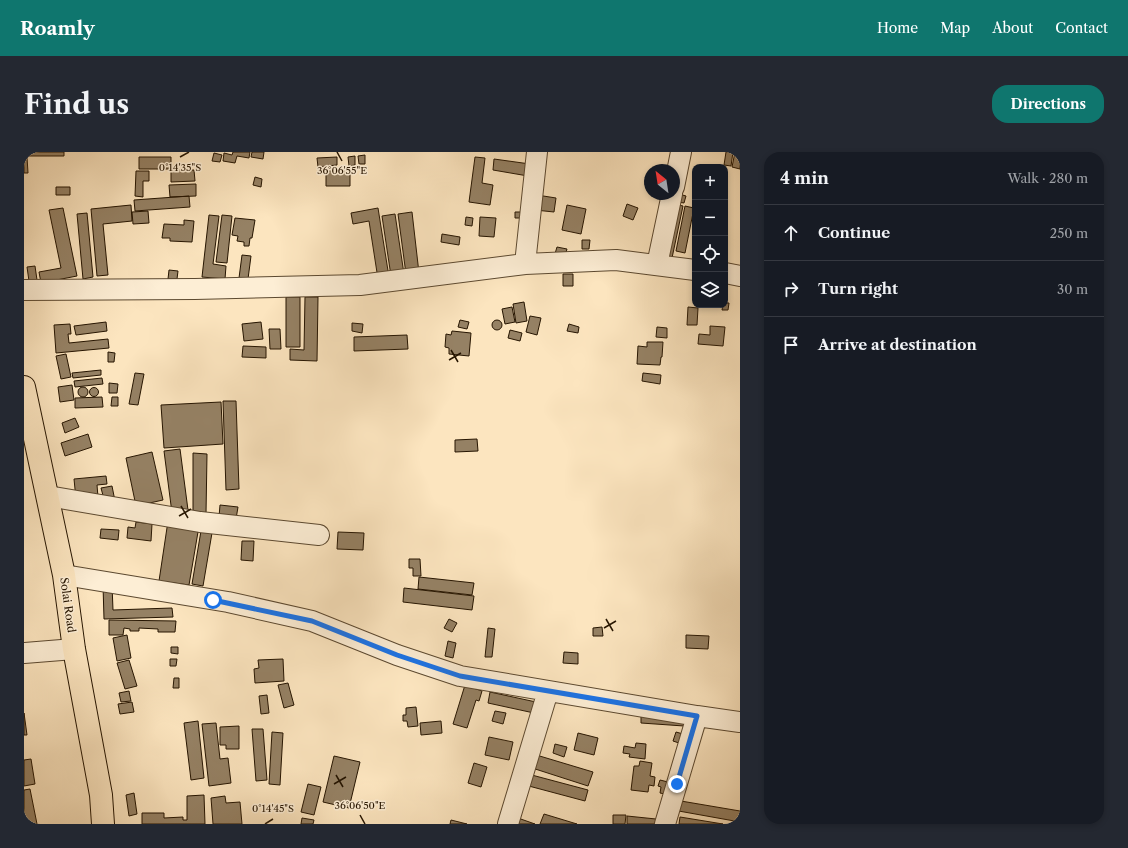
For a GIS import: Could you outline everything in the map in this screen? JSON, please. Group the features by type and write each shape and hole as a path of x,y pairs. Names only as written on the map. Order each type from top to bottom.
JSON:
{"highway":[{"name":"Solai Road","path":"24,387 64,575 74,649 101,795 104,824"}],"street":[{"path":"525,264 537,152"},
{"path":"679,164 681,152"},
{"path":"657,265 671,200"},
{"path":"24,290 195,289 360,285 525,264 616,260 692,270"},
{"path":"728,274 740,276"},
{"path":"48,496 200,522 319,535"},
{"path":"64,575 228,602 312,621 397,655 460,676 740,722"},
{"path":"24,653 74,649"},
{"path":"508,824 548,691"},
{"path":"665,824 697,716"}],"building":[{"path":"24,152 64,152 64,156 24,156"},
{"path":"233,152 250,152 249,158 237,156 235,163 223,161 224,153 232,155"},
{"path":"252,152 264,152 263,159 251,157"},
{"path":"726,152 733,152 731,166 724,164"},
{"path":"735,152 740,152 740,169 732,167"},
{"path":"214,153 222,155 220,162 212,161"},
{"path":"365,155 365,164 359,164 358,156"},
{"path":"355,156 355,165 349,166 348,157"},
{"path":"24,157 27,157 28,173 24,173"},
{"path":"139,157 171,157 171,169 139,169"},
{"path":"337,157 337,165 318,167 317,158"},
{"path":"475,157 485,158 482,183 493,185 490,205 469,202"},
{"path":"494,159 530,164 528,176 493,170"},
{"path":"171,170 194,170 195,181 171,182"},
{"path":"136,171 149,171 149,181 143,181 143,197 135,196"},
{"path":"326,171 350,171 350,186 326,186"},
{"path":"255,177 262,179 261,187 253,185"},
{"path":"196,184 196,196 170,197 169,185"},
{"path":"56,187 70,187 70,195 56,195"},
{"path":"680,194 686,196 684,203 678,202 678,200 680,200"},
{"path":"537,195 556,198 554,212 535,210"},
{"path":"189,196 190,207 135,211 134,200"},
{"path":"627,204 638,208 633,220 623,216"},
{"path":"674,204 683,206 672,258 663,257"},
{"path":"131,205 132,221 103,224 108,275 97,276 91,209"},
{"path":"567,205 586,209 581,234 562,230"},
{"path":"685,206 692,208 692,218 685,253 676,251"},
{"path":"63,208 77,276 41,283 39,272 61,268 49,210"},
{"path":"378,208 389,277 378,279 369,221 353,224 351,213"},
{"path":"148,211 149,223 133,224 132,212"},
{"path":"412,212 419,273 406,274 398,214"},
{"path":"515,212 522,212 522,218 515,218"},
{"path":"87,213 93,277 83,279 77,214"},
{"path":"395,214 404,274 391,276 382,216"},
{"path":"209,215 219,216 213,264 226,266 225,279 202,277"},
{"path":"222,215 232,216 227,263 216,262"},
{"path":"466,217 473,218 472,226 465,225"},
{"path":"480,217 496,218 494,237 479,236"},
{"path":"235,218 255,220 249,246 244,246 244,242 237,241 238,236 232,235"},
{"path":"184,220 194,221 192,242 170,241 170,238 162,238 164,224 184,225"},
{"path":"442,234 460,237 459,245 441,242"},
{"path":"582,240 590,240 589,249 582,249"},
{"path":"557,247 567,249 564,259 554,257"},
{"path":"242,255 251,256 248,279 239,278"},
{"path":"35,266 37,280 29,281 27,267"},
{"path":"169,270 178,271 177,279 168,279"},
{"path":"563,274 573,274 573,286 563,286"},
{"path":"286,297 300,297 300,347 286,347"},
{"path":"305,297 318,297 317,361 290,360 290,349 304,350"},
{"path":"524,302 527,321 516,323 513,304"},
{"path":"729,303 728,310 722,310 722,308 728,308"},
{"path":"512,307 515,322 505,324 502,309"},
{"path":"688,307 698,308 697,325 687,325"},
{"path":"530,316 541,318 537,335 526,332"},
{"path":"460,320 469,322 467,329 458,327"},
{"path":"495,320 499,320 501,321 501,329 495,330 492,327 492,323"},
{"path":"106,322 107,331 76,335 74,326"},
{"path":"261,322 263,339 244,341 242,324"},
{"path":"352,323 363,324 362,333 352,331"},
{"path":"70,324 71,334 68,334 69,343 108,339 109,348 56,353 54,325"},
{"path":"569,324 579,327 578,333 567,331"},
{"path":"710,326 725,327 723,346 698,344 699,334 710,335"},
{"path":"657,327 667,328 667,338 656,337"},
{"path":"269,329 280,329 281,349 270,349"},
{"path":"510,330 522,333 520,341 508,338"},
{"path":"452,331 471,333 469,356 449,354 449,348 445,347 446,334 451,335"},
{"path":"407,335 408,349 354,351 354,337"},
{"path":"647,342 663,342 660,365 637,364 638,346 647,347"},
{"path":"243,346 266,347 266,358 242,357"},
{"path":"108,352 115,353 114,362 108,362"},
{"path":"66,354 71,377 61,379 56,356"},
{"path":"101,370 101,375 73,378 72,373"},
{"path":"135,373 144,374 138,405 129,404"},
{"path":"643,373 661,375 660,384 642,381"},
{"path":"102,378 103,384 75,387 74,381"},
{"path":"109,383 118,384 117,393 109,393"},
{"path":"72,385 74,400 60,402 58,387"},
{"path":"83,387 88,392 83,397 78,392"},
{"path":"92,388 96,388 98,392 96,396 92,396 90,394 90,390"},
{"path":"102,397 103,407 75,408 75,398"},
{"path":"112,397 118,397 118,406 111,406"},
{"path":"223,401 236,401 239,489 226,490"},
{"path":"221,402 223,444 164,448 161,405"},
{"path":"75,418 79,427 65,433 62,423"},
{"path":"88,434 92,447 65,456 61,443"},
{"path":"477,439 478,451 455,452 455,440"},
{"path":"180,449 188,510 172,513 164,451"},
{"path":"152,452 163,500 136,506 126,458"},
{"path":"193,453 207,454 206,514 193,514"},
{"path":"106,476 107,484 97,485 98,497 76,499 74,479"},
{"path":"112,486 115,501 105,503 101,488"},
{"path":"220,505 238,507 236,519 219,517"},
{"path":"168,521 199,526 189,585 159,581"},
{"path":"136,522 152,524 151,541 127,538 128,527 135,528"},
{"path":"202,525 213,527 203,586 192,584"},
{"path":"101,529 119,530 118,540 100,538"},
{"path":"338,532 364,533 363,550 337,549"},
{"path":"242,541 254,541 253,561 241,560"},
{"path":"409,559 420,559 421,576 413,576 413,568 409,568"},
{"path":"419,577 474,583 472,595 418,589"},
{"path":"103,585 112,585 113,610 172,608 173,617 104,619"},
{"path":"404,588 474,596 472,610 403,602"},
{"path":"449,619 457,623 452,632 444,628"},
{"path":"109,620 176,621 175,632 158,632 158,629 139,628 139,631 130,631 130,629 124,628 123,635 109,635"},
{"path":"602,627 603,636 593,636 593,628"},
{"path":"488,628 495,629 492,657 485,657"},
{"path":"127,635 131,658 117,661 113,638"},
{"path":"686,635 709,636 708,649 686,648"},
{"path":"448,641 456,643 453,658 445,656"},
{"path":"171,647 178,647 178,654 171,653"},
{"path":"564,652 578,653 578,664 563,663"},
{"path":"170,659 177,659 176,666 170,666"},
{"path":"283,659 284,681 255,683 254,669 259,668 258,660"},
{"path":"129,660 137,686 125,689 117,663"},
{"path":"174,678 179,678 179,688 173,688"},
{"path":"288,683 294,705 284,708 278,685"},
{"path":"465,685 482,691 479,701 476,700 467,728 453,724"},
{"path":"129,691 131,701 121,702 119,693"},
{"path":"490,692 536,702 534,713 488,703"},
{"path":"267,695 269,713 261,714 259,696"},
{"path":"132,702 134,712 120,714 118,704"},
{"path":"416,707 418,726 408,727 407,721 403,721 403,715 406,715 406,708"},
{"path":"495,711 506,713 503,724 492,721"},
{"path":"24,713 27,735 24,735"},
{"path":"641,714 685,717 684,726 641,723"},
{"path":"198,721 204,778 191,780 184,723"},
{"path":"441,721 442,733 421,735 420,723"},
{"path":"216,723 220,759 228,758 231,783 209,786 202,724"},
{"path":"239,726 239,749 226,749 226,745 220,745 220,727"},
{"path":"252,729 263,729 267,780 256,781"},
{"path":"272,732 283,733 280,785 269,784"},
{"path":"676,732 683,734 679,743 673,741"},
{"path":"578,733 598,738 594,755 574,750"},
{"path":"489,737 513,742 509,760 485,755"},
{"path":"636,743 646,744 645,759 629,757 630,754 623,753 624,746 635,748"},
{"path":"555,744 567,747 564,757 553,753"},
{"path":"533,754 593,772 588,786 529,767"},
{"path":"334,756 360,762 349,808 323,802"},
{"path":"31,759 35,784 24,786 24,760"},
{"path":"640,761 652,763 650,776 655,777 654,786 649,785 648,792 631,790 634,766 639,766"},
{"path":"474,763 487,767 481,787 468,783"},
{"path":"528,774 588,790 585,801 525,785"},
{"path":"660,780 668,782 665,794 660,793 661,787 658,786"},
{"path":"308,784 321,787 314,815 301,812"},
{"path":"30,789 37,824 24,824 24,790"},
{"path":"134,793 137,814 129,816 126,795"},
{"path":"204,795 205,824 142,824 142,813 164,813 164,818 183,817 183,820 187,820 187,796"},
{"path":"225,796 226,803 240,802 242,824 213,824 211,798"},
{"path":"675,800 740,811 740,822 673,810"},
{"path":"544,814 577,824 540,824"},
{"path":"613,815 626,815 625,824 613,824"},
{"path":"627,816 656,819 655,824 627,824"},
{"path":"515,817 535,824 513,824"},
{"path":"680,817 723,824 679,824"},
{"path":"302,818 314,820 313,824 301,824"},
{"path":"451,820 467,824 450,824"}],"route":[{"path":"213,600 312,621 397,655 460,676 697,716 677,784"}]}
